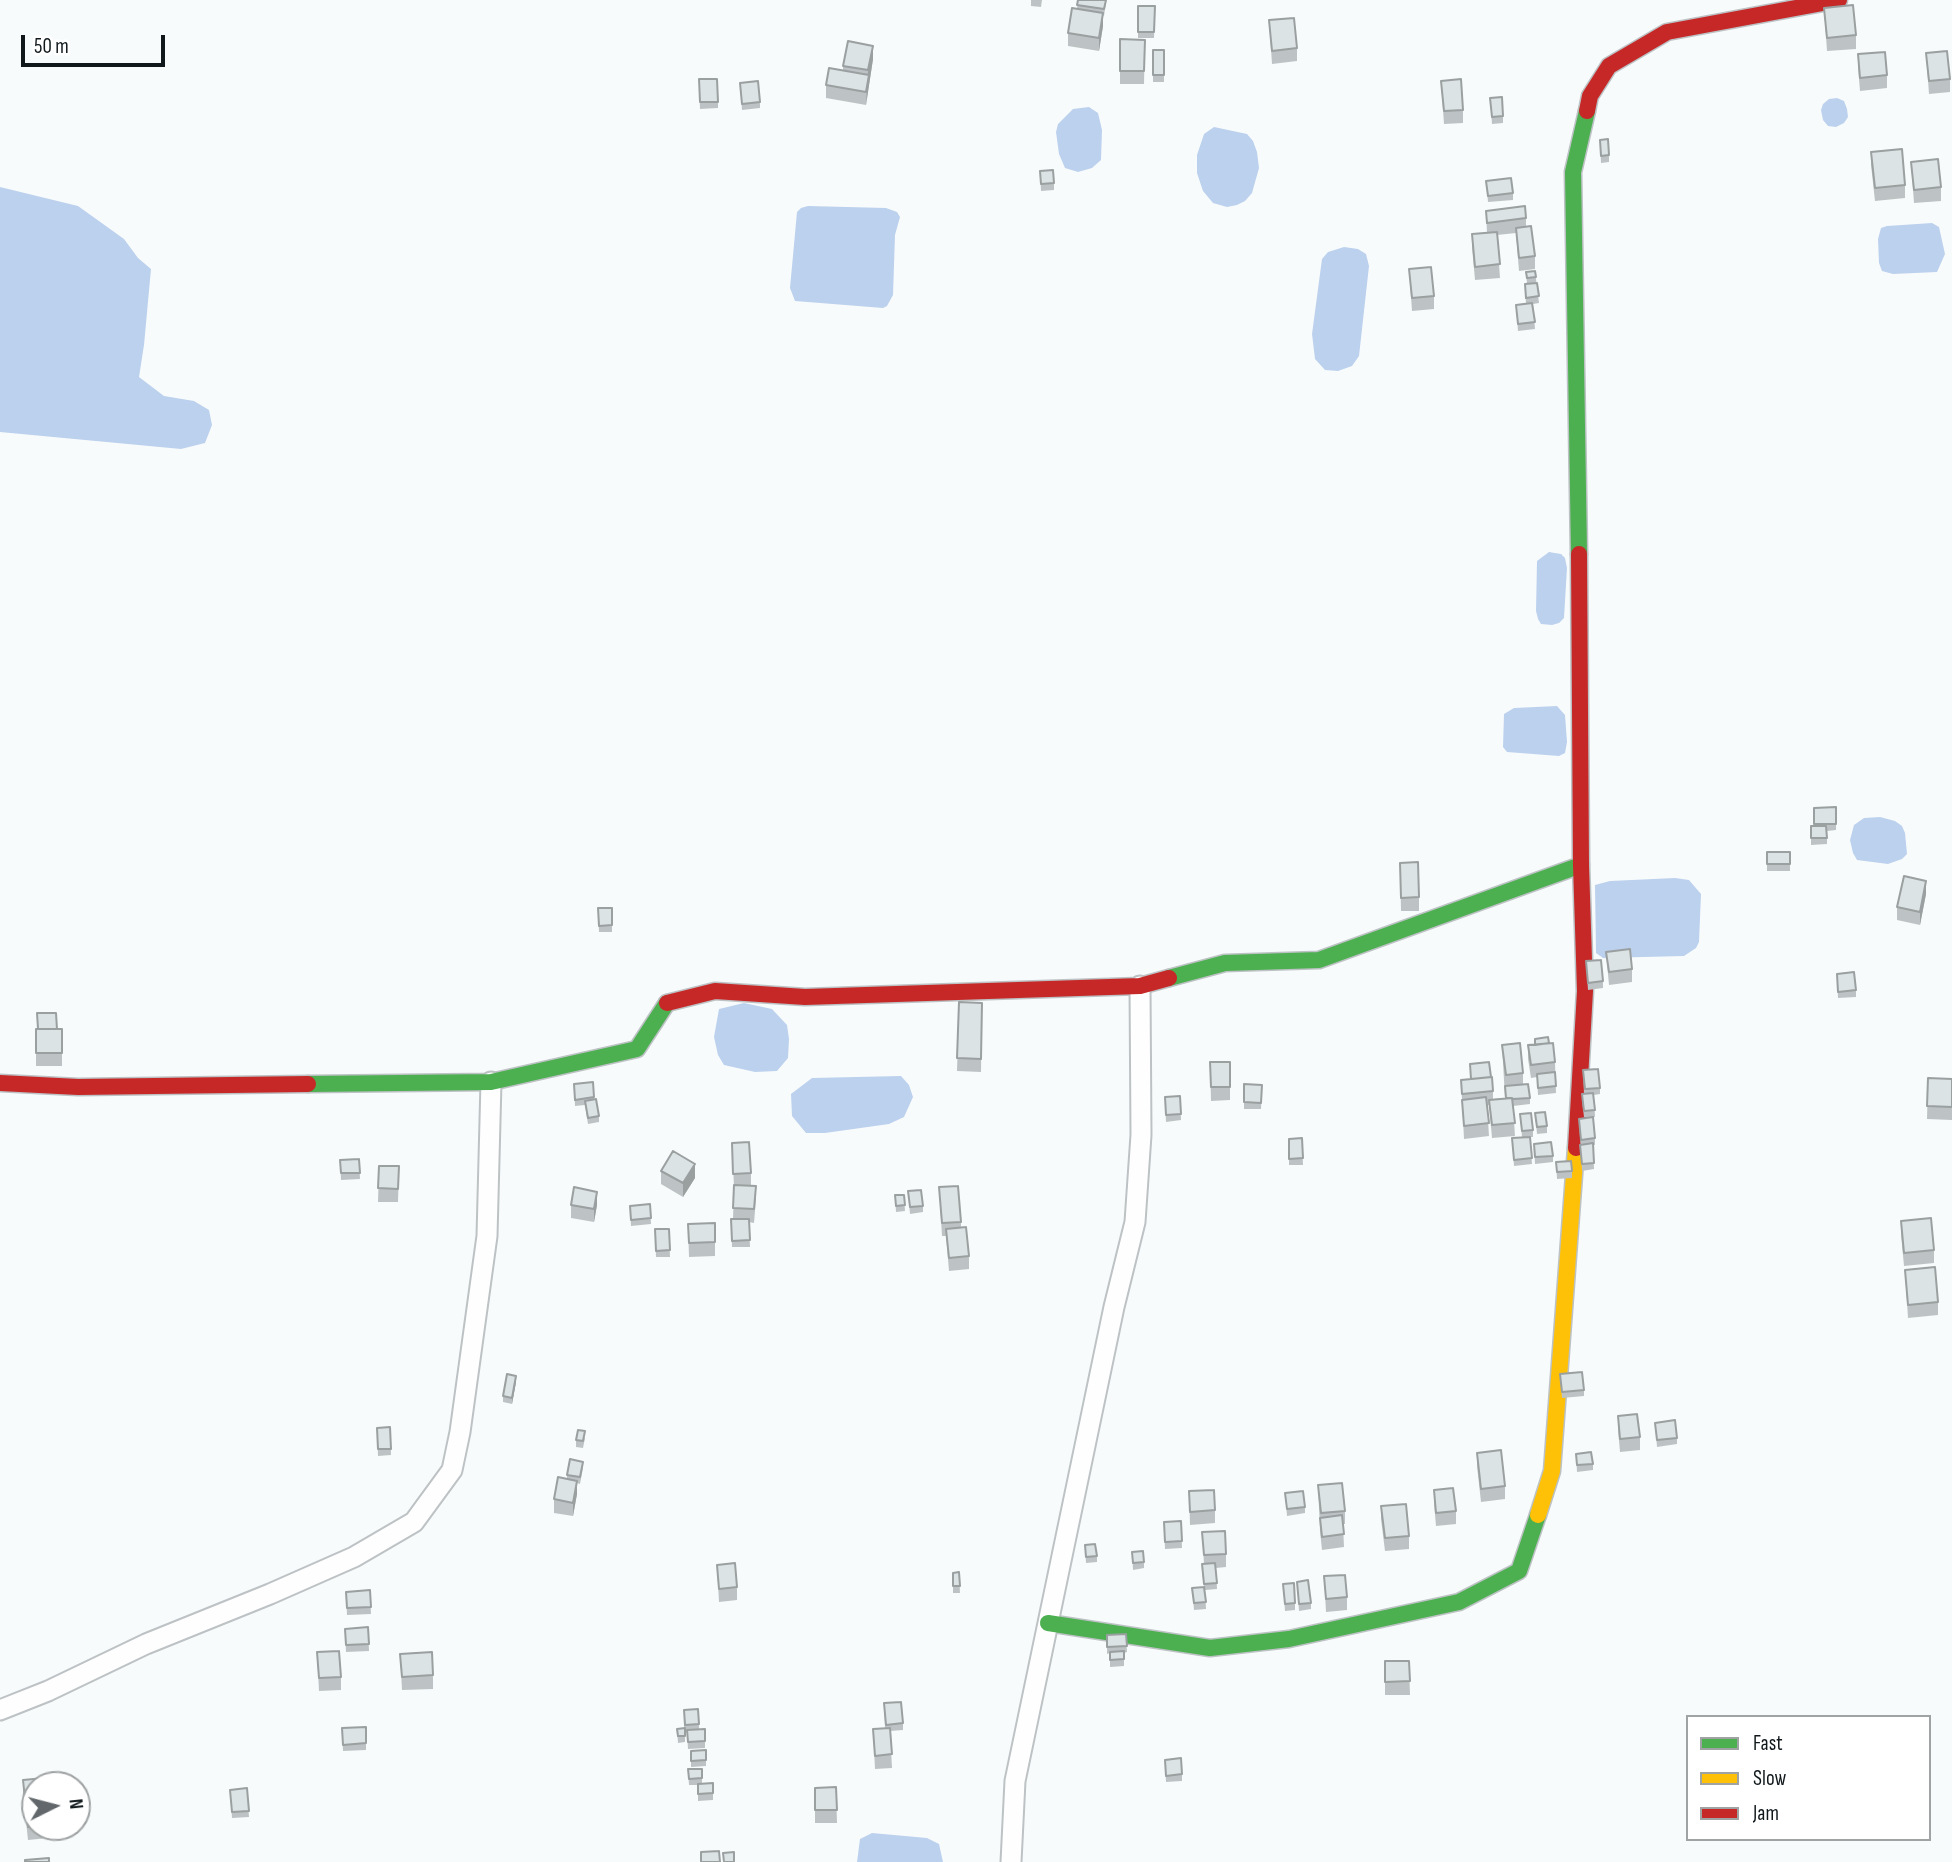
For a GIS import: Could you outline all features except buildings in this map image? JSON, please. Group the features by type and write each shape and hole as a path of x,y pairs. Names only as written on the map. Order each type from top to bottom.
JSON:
{"street":[{"path":"1048,1623 1210,1648 1289,1639 1459,1602 1519,1571 1552,1471 1575,1168 1585,991 1581,865 1573,172 1590,96 1609,66 1667,32 1839,0"},
{"path":"0,1083 78,1087 491,1082 637,1049 667,1003 715,991 804,997 1140,986 1224,963 1319,960 1581,865"},
{"path":"1011,1862 1015,1780 1114,1307 1135,1222 1141,1135 1140,986"},
{"path":"0,1710 48,1691 146,1644 354,1558 414,1522 452,1470 460,1432 487,1236 491,1082"}],"water":[{"path":"1829,99 1844,101 1848,117 1836,127 1828,126 1823,120 1821,110"},
{"path":"1089,107 1098,113 1102,130 1101,160 1092,168 1078,172 1065,168 1059,154 1056,132 1058,124 1073,109"},
{"path":"1214,127 1247,134 1257,152 1259,168 1252,193 1237,205 1227,207 1213,203 1203,191 1197,173 1197,155 1204,134"},
{"path":"0,187 78,206 124,239 138,258 151,269 139,377 164,396 194,401 209,410 212,425 205,443 181,449 0,432"},
{"path":"808,206 886,208 897,212 900,217 895,235 893,295 887,306 883,308 795,301 790,288 797,212"},
{"path":"1932,223 1939,227 1945,254 1937,272 1893,274 1882,271 1878,239 1881,228"},
{"path":"1344,247 1358,249 1366,254 1369,266 1359,356 1352,366 1338,371 1325,370 1315,359 1312,334 1322,259 1328,252"},
{"path":"1549,552 1561,554 1565,558 1567,568 1564,618 1552,625 1541,624 1536,611 1537,561"},
{"path":"1557,706 1565,715 1565,753 1559,756 1507,752 1503,747 1504,714 1514,708"},
{"path":"1880,817 1902,826 1907,854 1888,864 1857,860 1850,840 1854,825 1864,818"},
{"path":"1675,878 1689,880 1701,894 1699,942 1696,948 1684,956 1603,958 1596,953 1595,885 1610,881"},
{"path":"744,1003 772,1009 787,1025 788,1058 777,1071 755,1072 724,1065 718,1055 714,1037 719,1009"},
{"path":"901,1076 909,1085 913,1097 904,1117 889,1124 806,1133 792,1116 791,1094 812,1078"},
{"path":"872,1833 927,1838 939,1844 943,1862 857,1862 860,1839"}],"traffic: fast":[{"path":"1579,554 1573,172 1587,111"},
{"path":"1169,978 1225,963 1319,960 1581,865"},
{"path":"308,1084 491,1082 637,1049 667,1003"},
{"path":"1048,1623 1210,1648 1289,1639 1459,1602 1519,1571 1538,1515"}],"traffic: slow":[{"path":"1538,1515 1552,1471 1576,1148"}],"traffic: jam":[{"path":"1587,111 1590,96 1609,66 1667,32 1839,0"},
{"path":"1576,1148 1585,991 1581,865 1579,554"},
{"path":"667,1003 715,991 805,997 1140,986 1169,978"},
{"path":"0,1083 78,1087 308,1084"}]}
